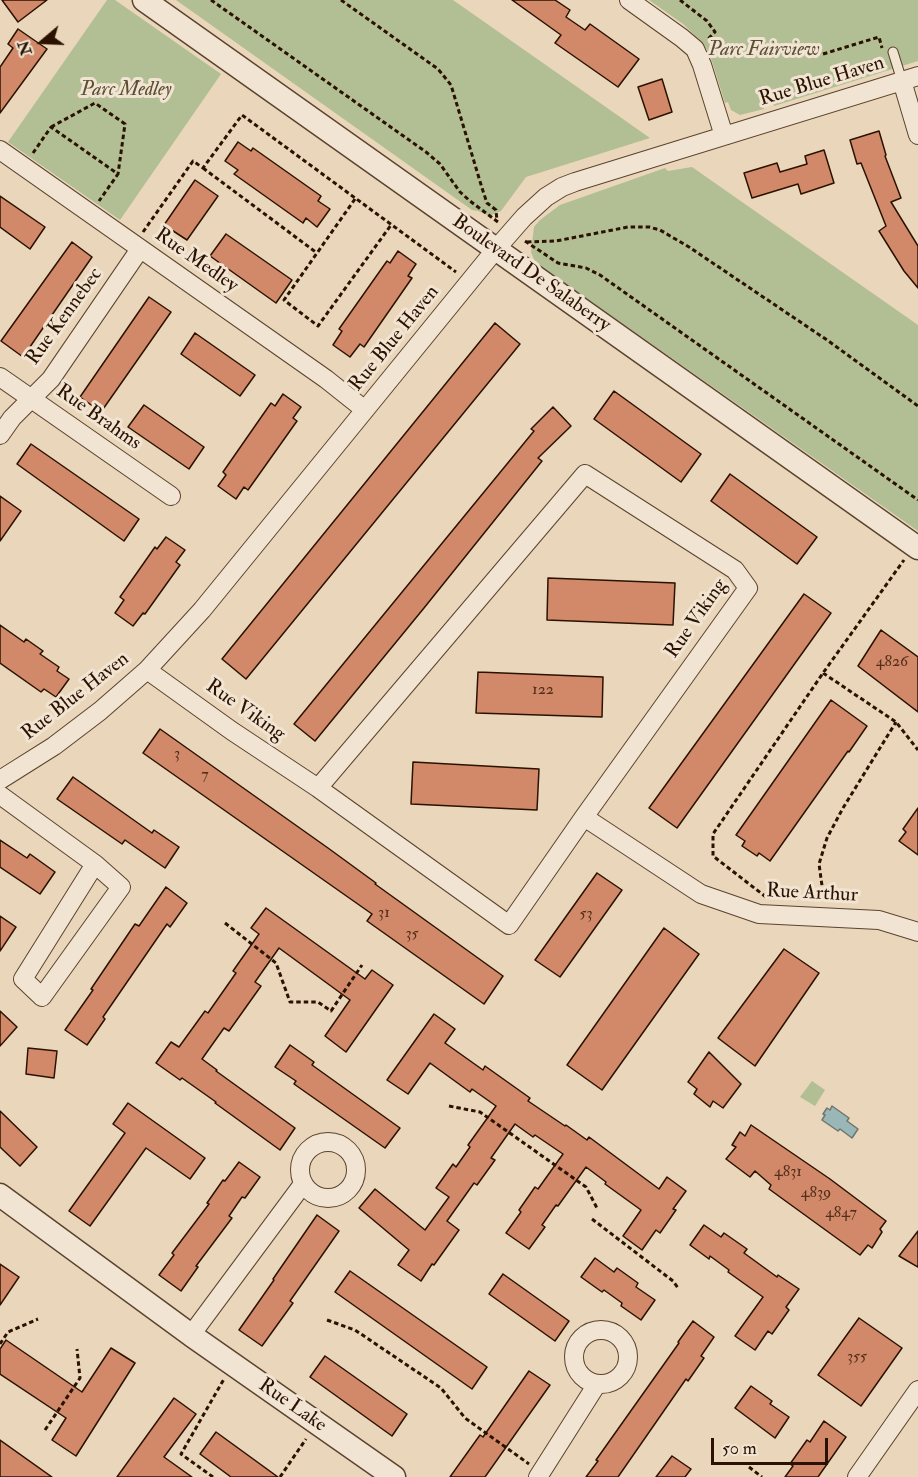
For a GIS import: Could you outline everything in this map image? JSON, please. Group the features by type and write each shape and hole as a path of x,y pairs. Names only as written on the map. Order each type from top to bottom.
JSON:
{"street":[{"name":"Boulevard De Salaberry","path":"144,0 496,249 912,552"},
{"path":"629,0 695,50 702,65 724,136"},
{"name":"Rue Blue Haven","path":"0,780 54,746 100,711 147,670 202,610 496,249 550,194 585,179 910,79"},
{"path":"910,79 918,135"},
{"name":"Rue Medley","path":"0,150 140,242 365,410"},
{"name":"Rue Kennebec","path":"0,435 12,418 51,379 140,242"},
{"name":"Rue Brahms","path":"0,377 171,496"},
{"name":"Rue Viking","path":"147,670 232,731 318,788 509,925 748,588 735,570 585,474 318,788"},
{"path":"0,795 95,864 122,887 42,997 23,979 95,864"},
{"name":"Rue Arthur","path":"584,817 701,894 759,915 879,920 918,932"},
{"path":"191,1335 303,1184"},
{"name":"Rue Lake","path":"0,1195 191,1335 394,1477"},
{"path":"539,1475 597,1384"},
{"path":"857,1477 918,1390"}],"lane":[{"path":"888,53 910,79"}],"path":[{"name":"Boulevard De Salaberry","path":"211,0 426,152 440,164 460,192 497,221 496,210 488,203 482,188 451,85 438,69 341,0"},
{"path":"680,0 707,21 714,32 695,50"},
{"path":"823,54 879,37 888,53"},
{"path":"30,157 51,127 95,102 125,124 118,174 97,204"},
{"path":"203,168 242,115 458,274"},
{"path":"51,127 118,174"},
{"path":"140,242 193,161 317,253"},
{"path":"355,199 284,300 318,326 391,225"},
{"path":"368,217 372,211"},
{"name":"Boulevard De Salaberry","path":"918,406 827,340 660,230 639,226 556,241 525,242 558,263 586,268 600,274 918,500"},
{"path":"774,903 713,856 713,834 823,673 912,552"},
{"path":"823,673 896,722 918,750"},
{"path":"824,904 819,864 827,838 896,722"},
{"path":"225,923 276,963 290,1002 318,1002 331,1011 362,965"},
{"path":"449,1106 480,1112 586,1187 598,1210"},
{"path":"592,1219 673,1281 678,1288"},
{"path":"0,1344 8,1332 38,1319"},
{"path":"327,1320 355,1330 441,1388 465,1418 539,1475"},
{"path":"45,1430 80,1378 77,1348"},
{"path":"213,1477 181,1454 233,1364"},
{"path":"280,1477 317,1424"},
{"path":"749,1467 762,1477"}],"green space":[{"name":"Parc Medley","path":"107,0 115,0 221,74 120,220 8,142"},
{"path":"176,0 453,0 650,138 526,177 501,211 489,216 472,210"},
{"name":"Parc Fairview","path":"649,0 918,0 918,61 774,106 772,101 763,104 764,109 740,115 731,110 728,102 725,103 710,55 702,42 683,24"},
{"path":"692,167 918,325 918,531 535,262 531,252 534,227 560,205 665,168 668,171"},
{"path":"812,1081 825,1090 815,1106 800,1097"}],"water":[{"path":"832,1106 849,1118 847,1121 858,1129 852,1138 822,1120 827,1108 830,1110"}],"building":[{"path":"2,0 47,0 18,22"},
{"path":"512,0 555,0 570,10 566,17 585,30 590,24 639,59 618,87 555,43 561,35"},
{"path":"18,29 47,49 0,113 0,67 13,48 8,44"},
{"path":"662,79 672,112 649,120 638,87"},
{"path":"879,131 885,156 901,198 891,202 918,246 918,288 904,271 879,231 886,226 861,163 857,164 850,140"},
{"path":"238,142 251,151 253,148 321,196 318,201 330,209 317,227 306,218 303,223 234,174 238,170 225,161"},
{"path":"824,150 834,183 801,194 798,184 752,198 744,173 777,163 780,172 807,164 805,156"},
{"path":"195,180 218,196 187,240 164,225"},
{"path":"0,196 45,227 30,249 0,227"},
{"path":"226,234 292,280 276,303 210,256"},
{"path":"72,242 92,257 23,357 1,341"},
{"path":"398,251 416,264 408,276 412,278 364,347 360,344 350,357 333,345 342,331 339,329 387,261 390,263"},
{"path":"149,297 171,312 101,412 80,397"},
{"path":"495,323 520,344 246,679 222,659"},
{"path":"195,333 255,375 240,396 181,354"},
{"path":"614,391 701,454 681,482 594,419"},
{"path":"283,394 301,407 293,418 297,421 248,490 244,487 236,499 218,486 226,475 223,472 271,403 275,406"},
{"path":"144,405 204,447 189,469 128,427"},
{"path":"553,407 571,426 538,458 542,461 315,741 294,724 534,431 531,429"},
{"path":"31,444 139,519 124,541 17,464"},
{"path":"730,474 817,537 797,564 711,501"},
{"path":"0,496 21,511 0,541"},
{"path":"166,537 185,550 176,562 180,565 145,614 143,613 133,626 115,613 124,600 120,597 155,547 157,549"},
{"path":"548,578 675,583 673,625 547,620"},
{"path":"804,594 831,613 677,828 649,808"},
{"path":"0,625 24,642 26,639 43,651 40,654 59,667 57,671 69,679 56,697 44,689 41,692 0,663"},
{"path":"881,630 918,657 918,712 858,666"},
{"path":"478,672 603,677 602,717 476,713"},
{"path":"831,700 867,726 770,861 759,853 757,856 742,846 745,841 736,835"},
{"path":"160,729 503,976 484,1004 367,921 372,914 143,753"},
{"path":"413,762 539,769 537,810 411,804"},
{"path":"73,777 152,833 154,830 179,847 165,868 125,840 122,844 57,799"},
{"path":"918,808 918,855 899,841 906,832 903,829"},
{"path":"0,840 27,858 30,854 55,872 40,894 0,867"},
{"path":"597,873 622,890 560,977 535,960"},
{"path":"166,887 187,903 170,927 167,924 103,1017 105,1019 87,1045 65,1030 135,924 139,926"},
{"path":"266,908 365,979 372,970 393,985 346,1052 325,1036 350,1000 279,948 255,982 261,986 229,1031 224,1028 202,1059 295,1128 280,1150 182,1078 180,1080 156,1063 171,1042 179,1047 205,1011 208,1013 236,973 233,971 259,934 251,928"},
{"path":"0,916 16,927 0,951"},
{"path":"664,928 699,954 602,1090 567,1065"},
{"path":"784,949 819,973 755,1066 718,1038"},
{"path":"0,1011 17,1027 0,1046"},
{"path":"434,1014 455,1029 445,1043 483,1070 485,1066 530,1098 528,1101 587,1140 589,1137 659,1189 667,1177 686,1191 660,1233 656,1230 642,1250 623,1236 641,1210 586,1167 542,1225 545,1227 529,1249 506,1233 535,1187 538,1189 563,1154 515,1124 491,1158 495,1160 477,1185 474,1183 447,1221 459,1230 421,1281 398,1265 409,1250 359,1208 375,1189 425,1230 449,1197 436,1188 453,1164 456,1167 470,1147 468,1145 496,1106 472,1089 470,1092 430,1063 408,1094 387,1080"},
{"path":"290,1045 314,1062 312,1065 400,1128 385,1148 294,1084 296,1081 275,1067"},
{"path":"28,1048 57,1051 54,1078 26,1074"},
{"path":"709,1052 741,1084 723,1108 713,1101 710,1107 694,1094 697,1089 688,1082"},
{"path":"128,1103 205,1158 190,1179 146,1148 90,1226 69,1211 125,1133 113,1124"},
{"path":"0,1111 37,1147 20,1166 0,1147"},
{"path":"751,1125 886,1221 872,1248 868,1245 860,1255 769,1189 771,1185 755,1171 750,1177 726,1159 736,1147 732,1145 740,1132 745,1136"},
{"path":"239,1162 260,1177 245,1198 242,1197 229,1216 232,1218 196,1266 198,1267 181,1291 159,1275 223,1180 225,1181"},
{"path":"317,1215 339,1231 290,1301 293,1303 262,1346 239,1330"},
{"path":"704,1225 721,1237 724,1233 747,1249 744,1253 777,1277 778,1275 799,1289 786,1307 789,1310 772,1334 768,1331 755,1350 735,1336 763,1297 710,1256 709,1259 690,1245"},
{"path":"918,1231 918,1267 899,1256"},
{"path":"595,1258 614,1272 617,1268 638,1283 636,1287 655,1300 641,1320 604,1290 602,1292 581,1277"},
{"path":"0,1264 19,1277 0,1305"},
{"path":"350,1271 487,1367 472,1389 335,1292"},
{"path":"503,1274 569,1321 555,1341 489,1294"},
{"path":"859,1318 902,1348 861,1406 818,1375"},
{"path":"693,1321 714,1337 701,1356 704,1358 688,1381 686,1379 618,1477 586,1477 598,1461 596,1460"},
{"path":"6,1340 82,1392 111,1348 135,1363 76,1456 52,1440 66,1418 0,1374 0,1349"},
{"path":"325,1356 407,1414 392,1436 310,1377"},
{"path":"529,1371 550,1385 485,1477 450,1477 480,1435 483,1437"},
{"path":"751,1386 772,1401 770,1404 789,1417 775,1438 735,1408"},
{"path":"174,1398 196,1414 164,1457 192,1477 117,1477"},
{"path":"824,1421 846,1437 818,1477 785,1477 793,1466 790,1464 807,1440 810,1442"},
{"path":"216,1432 278,1477 231,1477 200,1454"},
{"path":"0,1440 52,1477 0,1477"},
{"path":"672,1456 691,1469 685,1477 656,1477"}]}
